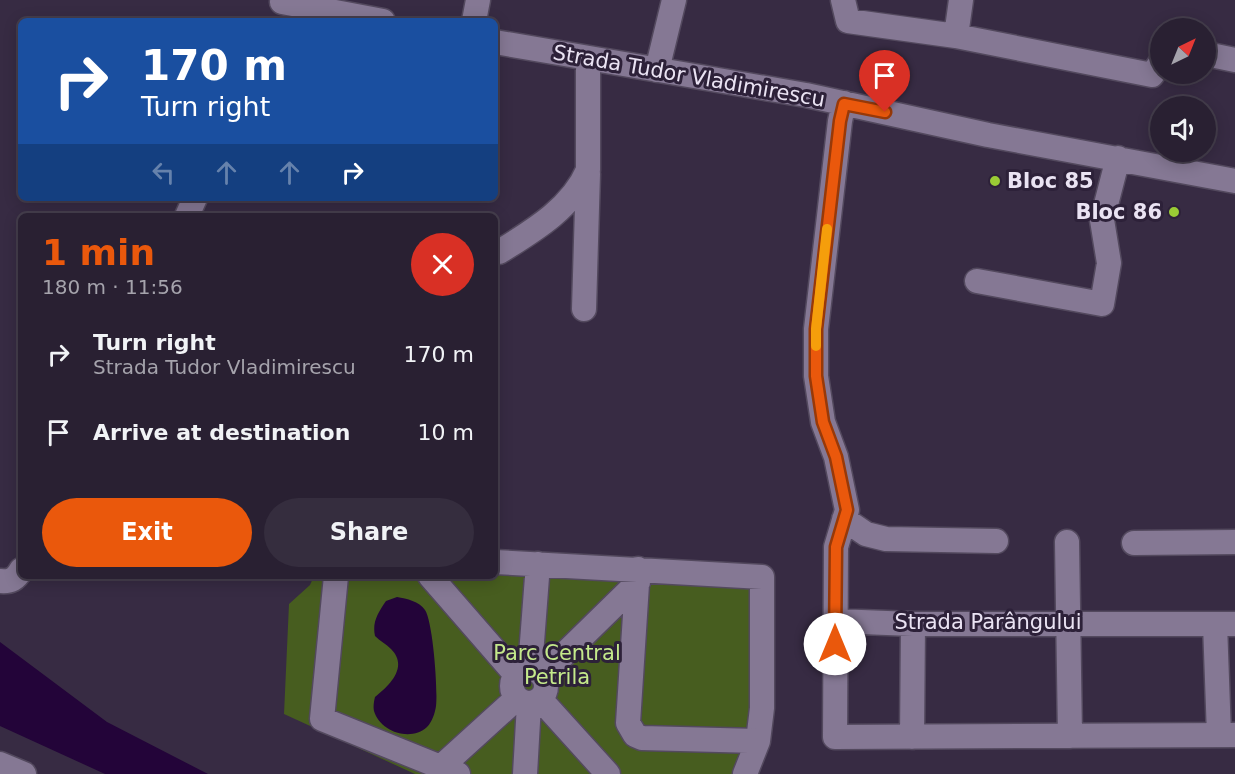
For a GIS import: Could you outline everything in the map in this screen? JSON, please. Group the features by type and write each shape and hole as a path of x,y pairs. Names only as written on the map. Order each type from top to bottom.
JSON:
{"street":[{"path":"475,18 478,0"},
{"path":"657,70 674,0"},
{"path":"843,0 848,21 956,36 1150,75"},
{"path":"956,36 961,0"},
{"path":"280,8 359,18"},
{"name":"Strada Tudor Vladimirescu","path":"498,43 844,104 988,135 1235,181"},
{"path":"1216,56 1235,60"},
{"path":"584,309 588,58"},
{"path":"844,104 840,121 816,329 816,376 823,422 836,457 847,510 836,547 835,737 1227,735 1225,624"},
{"path":"977,281 1102,304 1109,263 1102,220 1118,158"},
{"path":"499,252 527,235 564,206 582,186 588,170"},
{"path":"844,519 866,534 886,539 996,541"},
{"path":"1067,542 1070,736"},
{"path":"1134,543 1235,542"},
{"path":"498,561 638,576 762,577 762,708 758,741 746,774"},
{"path":"525,774 538,564"},
{"path":"0,581 8,581 18,575"},
{"path":"336,579 322,719 449,770 638,576"},
{"path":"638,576 628,723 635,735 642,738 758,741"},
{"path":"433,579 608,774"},
{"name":"Strada Parângului","path":"835,621 913,624 1225,624"},
{"path":"912,737 913,624"},
{"path":"0,764 24,774"}],"green space":[{"name":"Parc Central Petrila","path":"498,555 769,568 767,747 759,774 415,774 284,714 289,604 310,585 313,579 498,579"}],"shaded area":[{"path":"397,597 416,602 425,610 433,641 436,709 427,727 413,734 389,729 377,718 374,709 375,697 391,682 398,669 396,656 375,636 375,622 386,601"},
{"path":"0,642 107,722 208,774 105,774 0,726"}],"slow traffic":[{"path":"816,346 827,229"}],"place":[{"name":"Bloc 85","path":"995,181"},
{"name":"Bloc 86","path":"1174,212"}],"route":[{"path":"835,644 836,547 847,510 836,457 823,422 816,376 816,329 840,121 844,104 885,112"}]}
